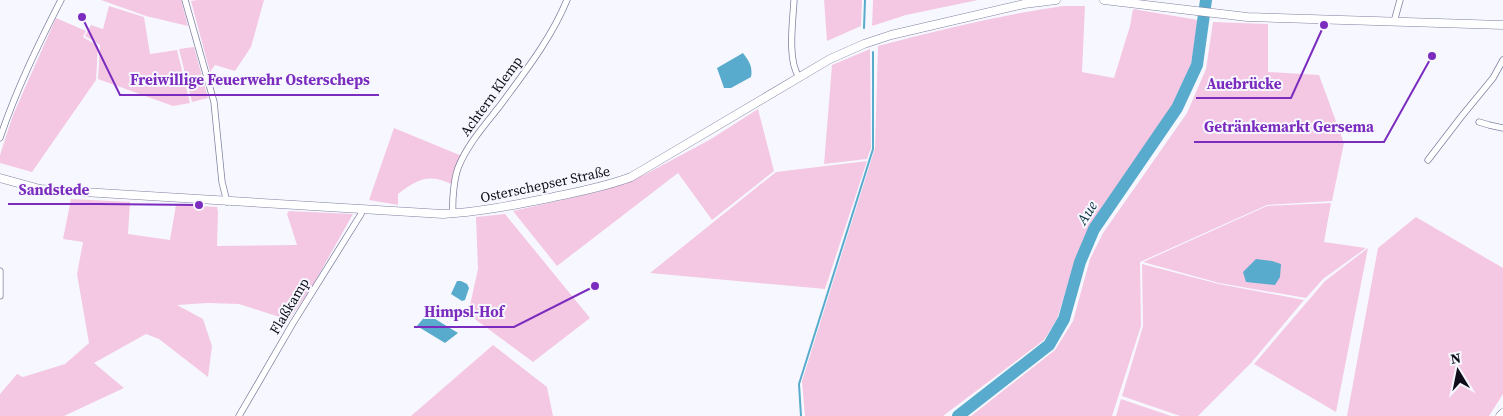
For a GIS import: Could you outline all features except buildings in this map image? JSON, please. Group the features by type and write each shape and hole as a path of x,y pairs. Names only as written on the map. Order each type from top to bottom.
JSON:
{"main road":[{"name":"Osterschepser Straße","path":"0,178 40,189 227,202 453,214 504,207 595,188 631,177 798,77 830,59 864,44 891,35 1016,6 1056,0"},
{"path":"1104,0 1218,15 1262,18 1503,26"},
{"path":"1500,416 1503,413"}],"street":[{"path":"0,138 35,52 61,0"},
{"path":"185,0 214,102 222,182 227,202"},
{"name":"Achtern Klemp","path":"453,214 452,204 457,169 474,138 527,70 558,22 567,0"},
{"path":"794,0 793,60 794,71 798,77"},
{"path":"1394,22 1400,0"},
{"path":"1428,160 1493,78 1503,60"},
{"path":"1479,122 1503,128"},
{"name":"Flaßkamp","path":"239,416 292,324 361,214 362,209"},
{"path":"0,271 0,296"}],"shaded area":[{"path":"101,0 181,0 188,26 146,16"},
{"path":"264,0 251,47 235,71 215,65 210,72 191,1"},
{"path":"824,0 862,0 861,26 827,41"},
{"path":"873,0 978,0 906,15 872,26"},
{"path":"109,6 144,17 150,54 177,50 190,103 173,106 98,79 100,45 85,36 91,25 103,29"},
{"path":"1063,6 1085,6 1082,72 1114,78 1130,26 1133,9 1198,20 1191,64 1171,107 1091,224 1075,261 1057,319 1044,340 943,416 805,416 802,381 875,148 878,46 970,23"},
{"path":"56,18 86,31 83,37 98,46 96,80 32,172 0,163 0,155 13,115"},
{"path":"1213,22 1268,24 1268,72 1319,75 1344,143 1332,201 1267,205 1140,262 1141,326 1112,416 971,416 1055,350 1073,321 1090,259 1103,233 1187,113 1206,69"},
{"path":"194,47 208,98 192,102 179,49"},
{"path":"870,49 871,148 867,159 824,164 832,65"},
{"path":"758,109 774,171 712,220 678,173 557,266 513,211 597,192 644,175 711,139"},
{"path":"394,128 462,156 455,169 451,184 436,179 417,182 398,194 398,205 369,200"},
{"path":"867,161 825,289 650,273 776,172"},
{"path":"71,199 130,202 128,234 170,240 176,205 217,207 217,246 297,245 287,214 289,211 353,214 313,285 289,320 239,304 177,305 203,319 212,346 208,377 159,339 146,334 94,363 124,388 64,416 0,416 0,394 17,374 23,377 65,364 89,343 77,274 83,242 63,239"},
{"path":"1331,203 1324,242 1366,248 1323,279 1306,298 1219,283 1143,262 1267,206"},
{"path":"505,214 590,318 533,362 468,314 478,269 476,217"},
{"path":"1416,217 1503,268 1503,394 1489,416 1347,416 1378,248"},
{"path":"1368,248 1336,412 1254,364 1325,281"},
{"path":"1142,264 1219,284 1304,300 1251,363 1198,416 1180,416 1122,396 1143,326"},
{"path":"493,345 547,387 553,416 411,416"},
{"path":"1121,399 1171,416 1116,416"}],"water":[{"path":"743,53 750,64 751,77 731,88 724,88 717,68"},
{"path":"1256,259 1281,264 1280,277 1275,285 1246,282 1243,272"},
{"path":"457,281 467,284 469,288 465,300 462,301 451,294"},
{"path":"427,314 458,333 445,343 417,326"}],"waterway":[{"path":"864,28 865,0"},
{"name":"Aue","path":"958,416 1049,345 1064,319 1080,262 1094,229 1177,108 1197,65 1206,0"},
{"path":"801,416 799,384 873,149 873,52"}],"place":[{"name":"Freiwillige Feuerwehr Osterscheps","path":"82,17"},
{"name":"Auebrücke","path":"1324,25"},
{"name":"Getränkemarkt Gersema","path":"1432,56"},
{"name":"Sandstede","path":"199,205"},
{"name":"Himpsl-Hof","path":"595,286"}]}
